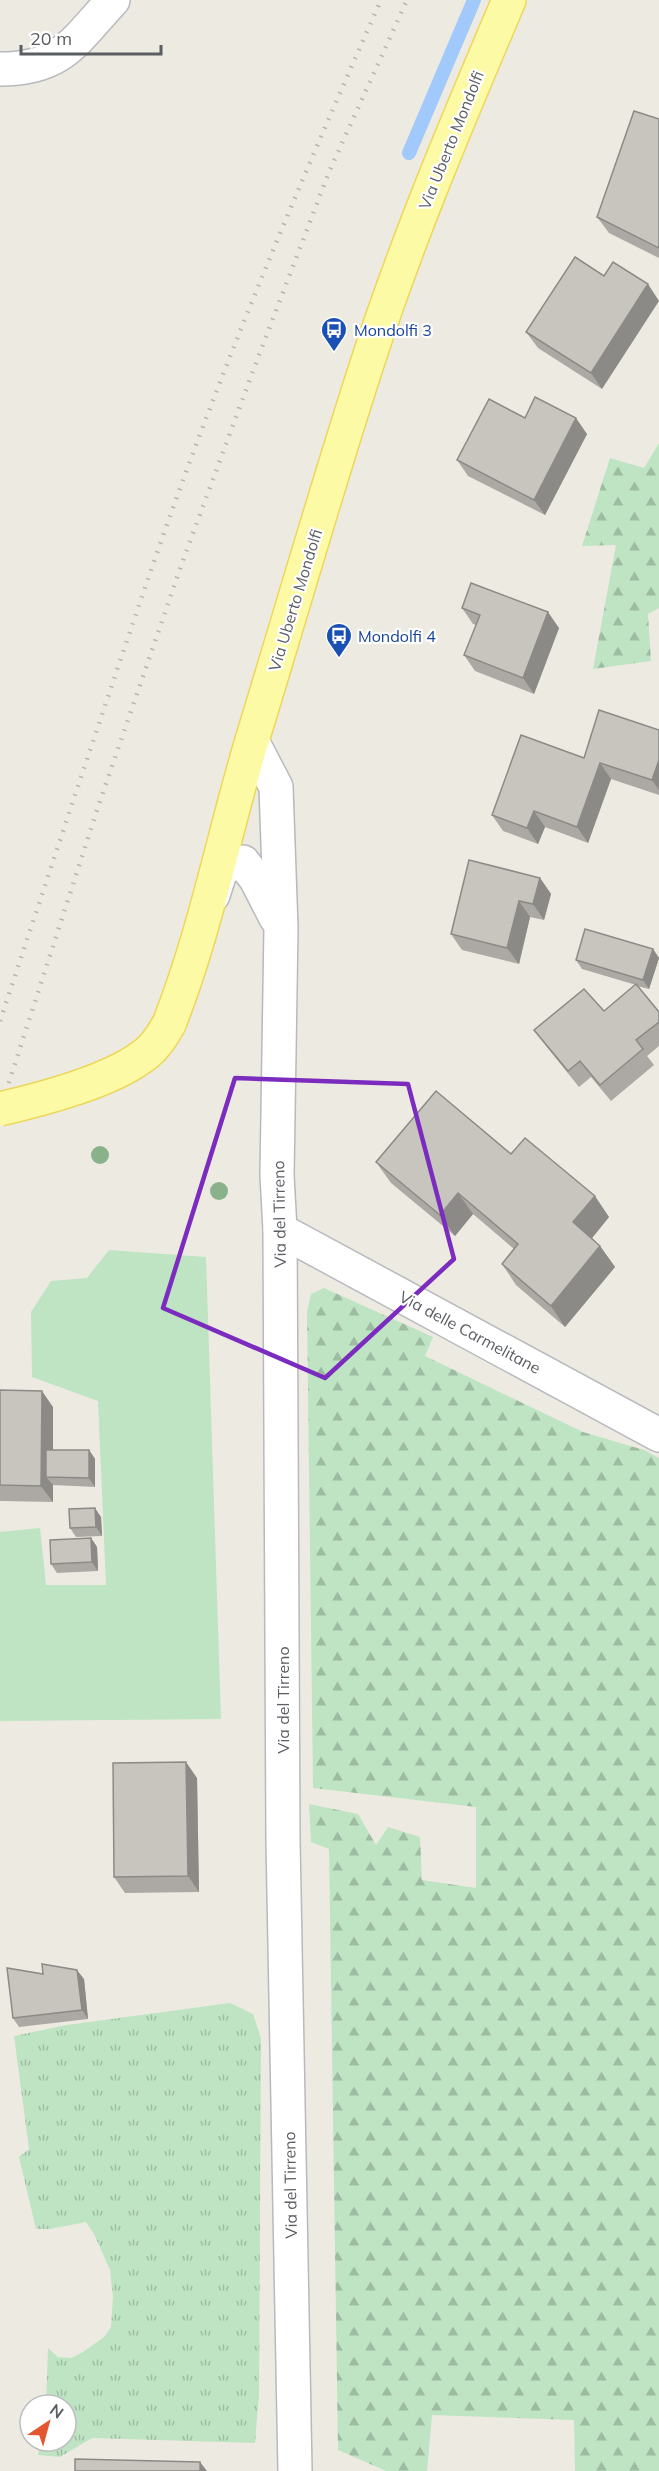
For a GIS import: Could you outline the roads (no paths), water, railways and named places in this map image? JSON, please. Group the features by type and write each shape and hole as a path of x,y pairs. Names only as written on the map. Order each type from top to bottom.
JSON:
{"main road":[{"name":"Via Uberto Mondolfi","path":"0,1109 78,1086 117,1070 147,1053 160,1039 169,1024 201,933 252,741 374,341 441,162 509,0"}],"street":[{"path":"0,69 24,69 49,62 66,51 113,0"},
{"name":"Via del Tirreno","path":"252,741 276,787 280,928 277,1175 280,1230 283,1828 295,2471"},
{"name":"Via del Tirreno","path":"201,933 222,867 243,862 256,879 280,928"},
{"name":"Via delle Carmelitane","path":"280,1230 659,1434"}],"waterway":[{"path":"409,153 474,0"}],"railway":[{"path":"0,1021 157,553 208,413 263,275 381,0"},
{"path":"0,1110 99,804 181,566 329,172 407,0"}],"place":[{"name":"Mondolfi 3","path":"334,353"},
{"name":"Mondolfi 4","path":"339,659"}]}
